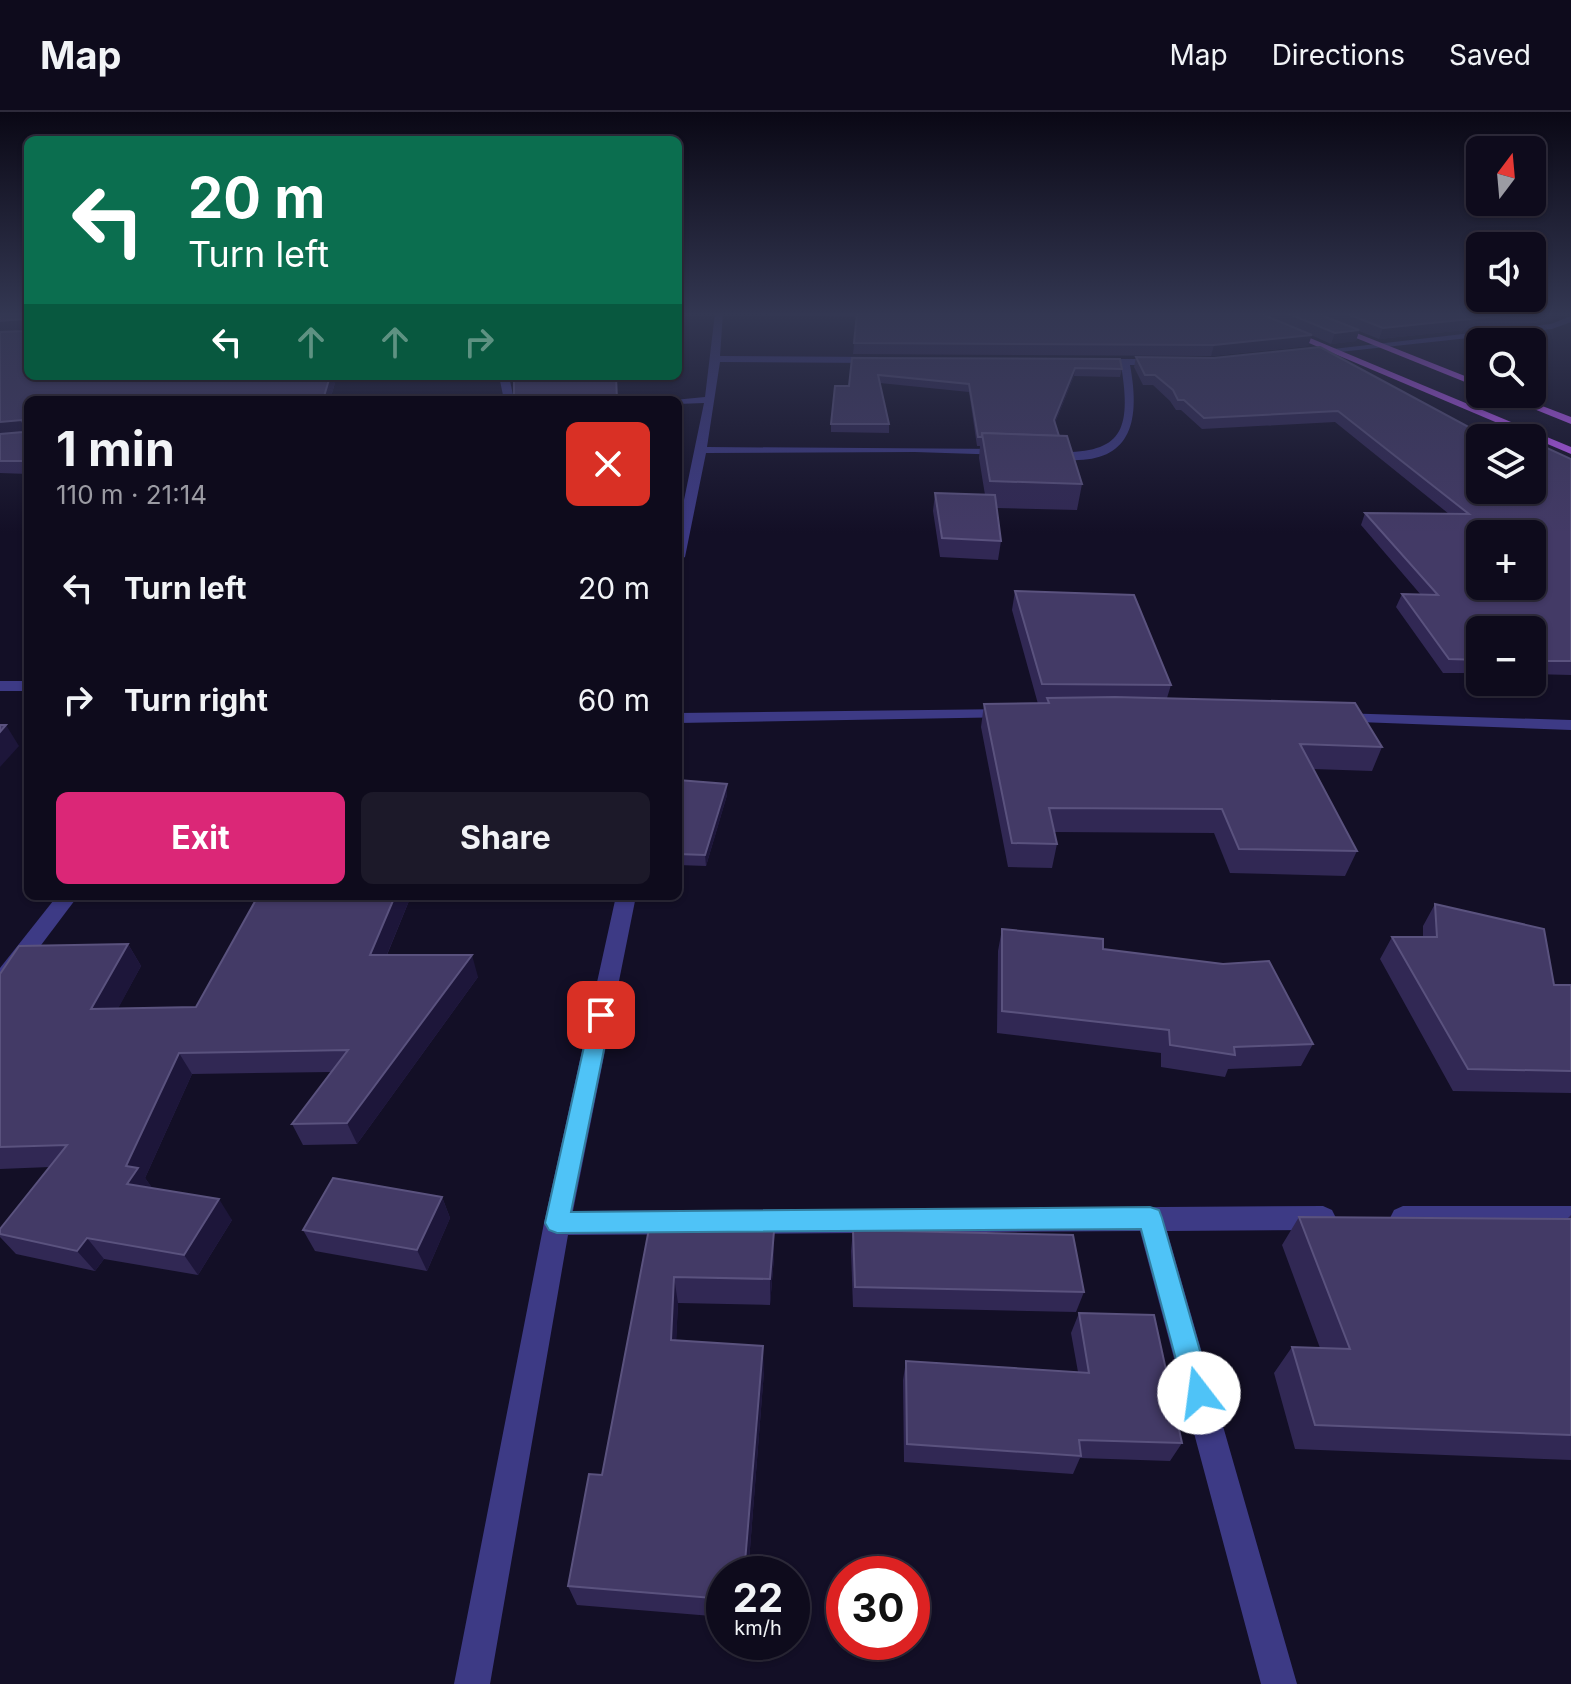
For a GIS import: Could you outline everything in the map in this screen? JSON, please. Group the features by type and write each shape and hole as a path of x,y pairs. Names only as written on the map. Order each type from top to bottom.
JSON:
{"main road":[{"path":"1417,386 1571,451"},
{"path":"1538,408 1571,421"}],"street":[{"path":"682,539 702,450 711,386"},
{"path":"1030,454 1087,456 1109,451 1122,440 1131,416 1129,386"},
{"path":"682,401 708,400"},
{"path":"702,450 915,449 1017,453"},
{"path":"0,686 24,686"},
{"path":"682,718 1031,714"},
{"path":"1313,717 1571,725"},
{"path":"0,983 65,900"},
{"path":"472,1684 557,1223 625,900"},
{"path":"1150,1218 1279,1684"},
{"path":"557,1223 1353,1218"},
{"path":"1384,1218 1571,1218"}],"building":[{"path":"0,386 327,386 324,396 24,396 24,426 22,420 0,422"},
{"path":"514,386 616,386 617,396 514,396"},
{"path":"835,386 881,386 889,424 831,424"},
{"path":"969,386 1068,386 1054,420 1059,436 982,433 982,437 978,437"},
{"path":"1169,386 1393,386 1466,426 1466,504 1546,504 1546,447 1571,459 1571,661 1546,661 1546,616 1466,616 1466,660 1449,659 1402,594 1438,595 1365,513 1469,514 1338,411 1204,418 1184,400 1178,400"},
{"path":"23,432 24,461 0,461 0,434"},
{"path":"982,433 1067,436 1082,484 990,481"},
{"path":"935,493 995,495 1001,541 942,538"},
{"path":"1015,591 1134,595 1171,685 1042,684"},
{"path":"1047,698 1355,703 1382,747 1300,744 1357,851 1239,849 1222,809 1049,808 1057,844 1012,843 984,704 1049,703"},
{"path":"682,780 727,784 705,855 682,854"},
{"path":"256,900 393,900 370,955 472,955 347,1123 292,1124 348,1050 179,1053 126,1166 138,1168 127,1184 219,1199 184,1255 87,1238 77,1251 0,1234 0,1229 67,1145 0,1147 0,974 19,946 128,944 91,1009 196,1007"},
{"path":"1435,904 1544,929 1554,985 1571,985 1571,1071 1468,1069 1392,937 1437,937"},
{"path":"1002,929 1103,939 1103,949 1223,964 1269,961 1313,1044 1234,1047 1235,1055 1170,1045 1169,1030 1002,1011"},
{"path":"333,1178 442,1197 417,1250 303,1230"},
{"path":"652,1213 677,1215 676,1223 774,1231 770,1279 674,1277 671,1340 763,1346 746,1556 706,1556 706,1598 568,1586 589,1474 602,1475"},
{"path":"1299,1217 1571,1219 1571,1435 1315,1425 1292,1347 1350,1349"},
{"path":"853,1230 1073,1235 1084,1292 855,1287"},
{"path":"1079,1313 1154,1315 1182,1443 1079,1440 1081,1456 907,1444 906,1361 1089,1373"}],"route":[{"path":"601,1015 557,1223 1150,1218 1199,1393"}]}
